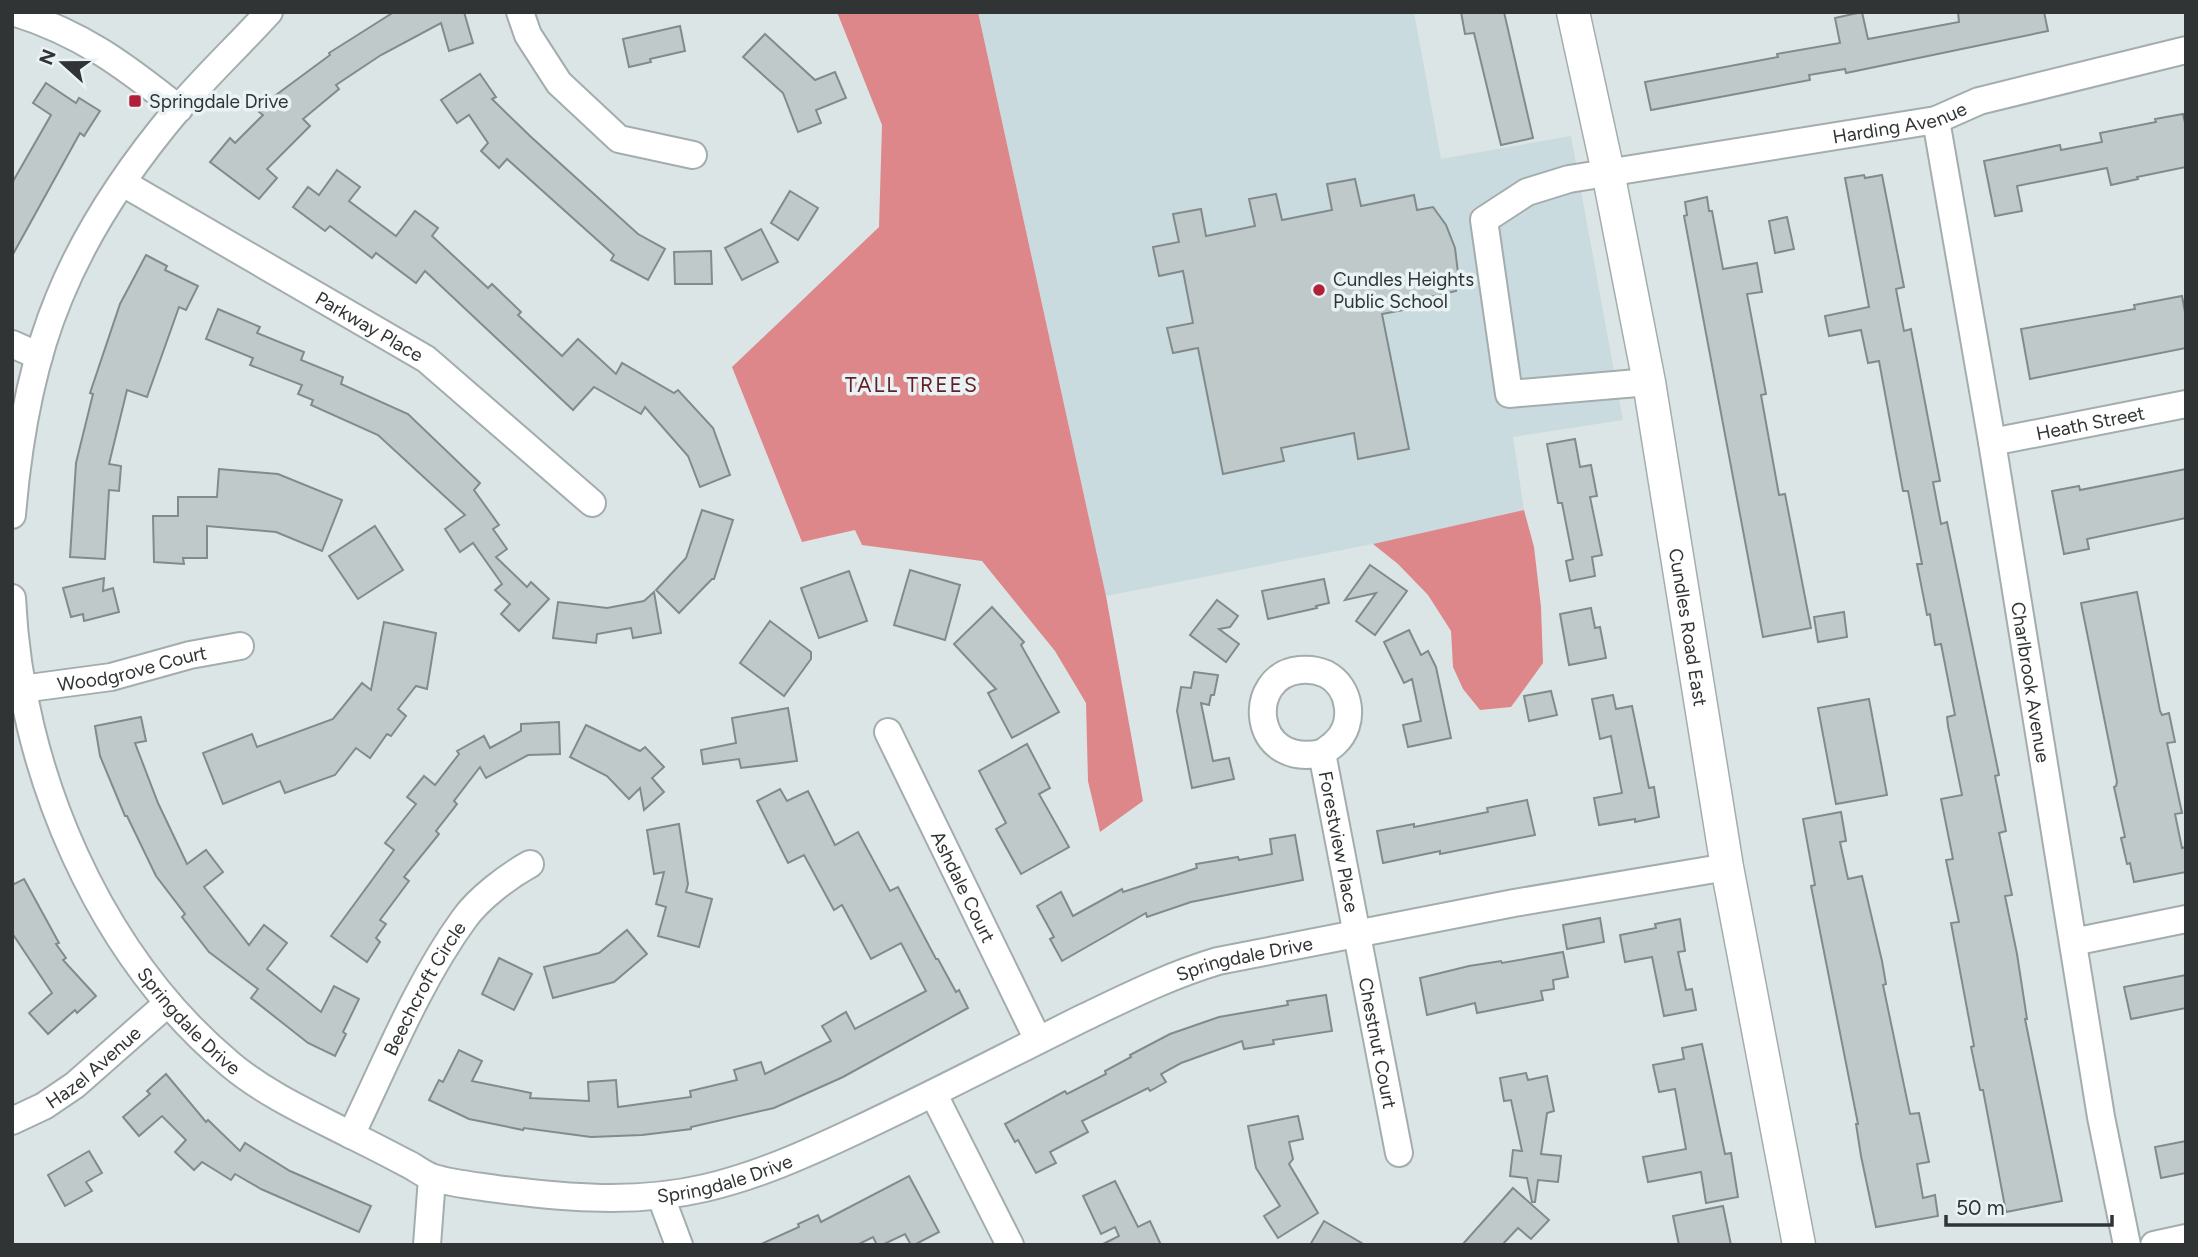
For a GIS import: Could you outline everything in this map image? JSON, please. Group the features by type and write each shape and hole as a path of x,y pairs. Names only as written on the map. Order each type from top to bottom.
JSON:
{"main road":[{"name":"Cundles Road East","path":"1573,12 1649,382 1727,867 1799,1245"}],"street":[{"path":"13,12 72,34 96,47 134,73 178,109"},
{"path":"12,515 17,465 39,356 58,299 76,258 123,183 178,109 269,12"},
{"path":"520,12 528,35 559,83 619,139 693,155"},
{"name":"Harding Avenue","path":"1649,382 1509,394 1484,220 1527,192 1569,179 1937,120 1979,101 2186,50"},
{"name":"Charlbrook Avenue","path":"1937,120 2101,1117 2127,1245"},
{"name":"Parkway Place","path":"123,183 426,359 592,503"},
{"path":"12,344 39,356"},
{"name":"Heath Street","path":"1992,442 2186,404"},
{"name":"Springdale Drive","path":"12,598 22,689 36,746 62,825 100,904 121,940 168,1003 234,1067 286,1102 432,1178 533,1194 589,1197 661,1196 706,1188 757,1173 802,1156 934,1094 1159,982 1218,961 1514,903 1727,867"},
{"name":"Woodgrove Court","path":"22,689 111,677 190,655 240,646"},
{"name":"Ashdale Court","path":"888,732 1038,1040"},
{"name":"Forestview Place","path":"1322,753 1356,935"},
{"name":"Beechcroft Circle","path":"351,1135 425,984 465,917 511,874 530,864"},
{"path":"2073,942 2186,919"},
{"name":"Chestnut Court","path":"1356,935 1370,995 1399,1153"},
{"name":"Hazel Avenue","path":"12,1121 44,1106 75,1085 168,1003"},
{"path":"934,1094 1010,1245"},
{"path":"427,1245 432,1178"},
{"path":"661,1196 679,1245"},
{"path":"2154,1245 2186,1238"}],"shaded area":[{"path":"837,12 978,12 1106,596 1143,801 1100,832 1088,781 1086,703 1055,651 982,561 862,545 855,530 802,542 732,367 879,227 882,125"},
{"name":"Cundles Heights Public School","path":"978,12 1414,12 1441,159 1571,136 1623,420 1513,437 1524,510 1373,544 1106,596"},
{"path":"1524,510 1534,547 1541,607 1543,663 1511,707 1480,710 1463,689 1453,667 1451,631 1428,595 1398,564 1373,544"}],"building":[{"path":"394,12 464,12 473,43 449,51 441,23 381,55 336,85 339,89 303,119 310,126 267,169 277,178 259,199 210,162 230,138 235,143 263,115 259,112 276,95 330,55 329,53"},
{"path":"1461,12 1504,12 1533,138 1501,145 1474,33 1465,34"},
{"path":"1862,12 1868,39 1959,22 1958,12 2044,12 2048,31 1846,73 1845,69 1809,75 1810,80 1651,110 1645,82 1840,43 1835,18"},
{"path":"680,26 685,51 629,67 623,39"},
{"path":"765,34 815,80 835,72 846,98 816,110 821,123 798,132 783,93 743,57"},
{"path":"480,74 496,97 492,99 530,136 638,234 665,249 648,280 611,260 614,255 507,159 499,168 481,151 488,143 469,115 457,123 441,100"},
{"path":"46,83 76,103 79,98 100,111 84,136 80,133 12,256 12,183 51,115 33,103"},
{"path":"2183,114 2186,127 2186,167 2111,185 2107,168 2017,186 2022,211 1995,216 1984,161 2060,145 2061,150 2102,142 2100,133"},
{"path":"337,170 360,187 349,201 396,236 415,211 438,228 432,236 488,288 492,284 521,312 518,315 562,356 578,339 616,374 622,363 674,393 678,390 713,428 730,475 700,487 688,456 645,407 641,414 594,387 573,410 425,271 416,283 376,253 372,258 330,226 325,231 293,207 308,187 319,195"},
{"path":"1864,175 1865,178 1882,175 1904,287 1896,289 1904,331 1911,329 1940,481 1933,482 1941,524 1947,522 1999,775 1995,776 2006,831 1999,833 2012,895 2005,896 2017,954 2025,1019 2062,1201 2006,1212 1983,1090 1980,1090 1971,1047 1974,1046 1951,923 1959,922 1946,860 1953,859 1941,799 1962,795 1948,726 1947,717 1955,715 1941,644 1935,645 1930,614 1927,615 1917,564 1922,564 1908,491 1903,491 1879,361 1868,363 1861,330 1829,336 1825,316 1869,307 1845,178"},
{"path":"1355,179 1361,206 1414,195 1417,210 1433,207 1446,225 1455,248 1458,273 1456,291 1413,301 1414,308 1382,314 1409,449 1358,459 1354,433 1281,448 1284,461 1223,474 1198,348 1173,353 1167,328 1193,323 1183,271 1159,276 1153,247 1179,242 1173,214 1201,209 1206,236 1255,226 1249,199 1276,194 1282,220 1332,210 1327,184"},
{"path":"790,191 818,208 798,240 771,223"},
{"path":"1707,197 1723,269 1757,263 1762,292 1747,294 1766,394 1761,395 1779,495 1785,494 1811,628 1763,637 1684,216 1687,215 1685,202"},
{"path":"1787,217 1794,249 1775,253 1769,221"},
{"path":"761,229 778,262 742,280 725,248"},
{"path":"711,251 712,284 675,284 674,252"},
{"path":"146,255 167,266 165,270 198,286 186,310 179,307 147,397 127,390 109,464 121,466 119,491 109,490 105,559 70,557 76,463 93,394 90,393 120,304"},
{"path":"2182,296 2186,317 2186,348 2030,379 2021,329 2135,309 2134,305"},
{"path":"218,309 260,327 257,333 304,352 301,360 343,377 341,384 408,414 480,483 474,490 499,525 493,529 507,549 496,557 527,587 531,582 549,599 519,631 501,614 510,604 495,590 502,584 473,543 460,552 445,529 465,515 378,435 311,405 313,400 298,394 302,385 250,365 253,358 206,339"},
{"path":"1575,439 1580,467 1591,465 1597,496 1590,497 1602,555 1592,557 1595,576 1570,581 1566,561 1573,559 1562,503 1558,503 1547,444"},
{"path":"219,469 278,474 342,500 322,551 276,532 207,526 207,558 183,558 184,564 154,562 153,516 178,516 178,497 217,497"},
{"path":"2186,469 2186,518 2087,539 2089,549 2064,554 2052,491 2079,486 2080,490"},
{"path":"702,510 733,520 714,579 679,613 656,590 686,558"},
{"path":"375,526 403,570 358,599 329,556"},
{"path":"1370,565 1407,591 1375,635 1356,621 1376,593 1345,600"},
{"path":"910,570 960,585 945,640 894,625"},
{"path":"849,571 867,621 819,638 801,588"},
{"path":"104,578 103,591 113,588 119,612 84,621 83,614 71,617 63,588"},
{"path":"1324,579 1329,603 1268,619 1262,591"},
{"path":"654,592 661,633 633,638 631,628 597,634 596,643 553,638 558,602 607,608 644,601"},
{"path":"2137,592 2160,711 2162,715 2169,713 2175,742 2167,743 2182,813 2175,814 2182,848 2186,847 2186,872 2134,882 2121,838 2125,837 2114,787 2117,782 2081,603"},
{"path":"1217,600 1238,616 1230,627 1219,629 1239,644 1226,662 1190,635"},
{"path":"992,607 1024,642 1021,645 1059,712 1012,738 988,693 996,689 954,644"},
{"path":"1591,608 1595,628 1600,627 1606,658 1569,665 1560,614"},
{"path":"1844,612 1847,637 1818,642 1814,617"},
{"path":"770,621 811,652 811,659 784,696 740,663"},
{"path":"384,622 436,633 427,689 416,686 398,709 406,716 391,736 387,734 370,758 356,748 335,775 285,793 280,781 223,804 203,753 252,734 257,747 333,719 362,683 371,690"},
{"path":"1409,630 1421,655 1428,651 1436,667 1451,738 1408,747 1403,725 1421,721 1412,679 1404,683 1384,642"},
{"path":"1194,672 1218,675 1209,705 1201,703 1213,761 1229,758 1234,779 1192,788 1177,711 1181,687 1191,688"},
{"path":"1551,691 1557,715 1529,721 1524,696"},
{"path":"1613,695 1616,709 1632,706 1649,788 1654,787 1659,817 1599,825 1594,798 1622,793 1611,736 1600,739 1592,699"},
{"path":"1869,699 1887,795 1836,804 1818,708"},
{"path":"788,708 797,761 741,768 739,759 703,764 701,750 736,743 732,718"},
{"path":"141,717 146,741 135,743 158,803 187,864 206,850 223,872 204,887 249,945 264,925 287,943 267,969 321,1012 334,986 359,999 335,1056 308,1043 251,998 258,989 209,952 182,917 185,914 156,876 125,816 100,756 95,726"},
{"path":"559,722 560,754 528,755 486,778 480,767 454,801 457,804 436,831 439,834 404,877 409,881 380,920 386,924 376,938 380,942 367,962 331,936 394,850 385,843 416,804 407,797 424,776 435,785 459,754 457,751 484,736 490,748 521,731 521,724"},
{"path":"586,725 640,751 645,747 664,767 652,778 664,792 644,810 640,788 629,799 607,776 570,757"},
{"path":"1027,744 1050,788 1039,794 1069,847 1021,874 996,829 1006,823 979,771"},
{"path":"780,789 787,801 808,791 835,845 858,832 890,891 898,887 936,959 956,992 959,990 968,1008 843,1077 774,1108 691,1129 591,1137 523,1130 469,1119 429,1100 439,1080 443,1082 459,1050 482,1061 472,1081 531,1093 530,1098 589,1101 588,1082 616,1080 618,1107 691,1097 690,1091 737,1080 734,1070 761,1062 765,1074 831,1041 822,1026 846,1012 855,1029 926,991 901,943 871,959 842,905 834,910 804,855 788,863 757,801"},
{"path":"1527,800 1535,835 1383,863 1377,831 1414,824 1414,827 1488,812 1487,808"},
{"path":"1841,812 1846,841 1840,842 1848,879 1862,876 1882,961 1886,984 1883,985 1910,1114 1919,1113 1929,1162 1917,1164 1923,1198 1935,1195 1938,1216 1876,1227 1811,886 1815,885 1803,819"},
{"path":"679,824 688,884 686,892 712,899 699,947 658,936 666,907 656,904 664,872 654,874 647,830"},
{"path":"1295,835 1303,880 1191,902 1147,917 1146,913 1062,961 1050,939 1054,937 1037,906 1061,892 1073,916 1122,889 1123,892 1197,868 1196,864 1272,854 1270,839"},
{"path":"24,879 59,943 56,944 66,958 63,960 96,996 48,1034 29,1013 52,993 12,933 12,885"},
{"path":"1600,918 1604,942 1567,949 1563,925"},
{"path":"1680,919 1685,951 1678,952 1686,990 1692,989 1696,1010 1664,1016 1652,957 1625,962 1620,935 1656,928 1655,924"},
{"path":"627,930 647,954 614,982 553,998 544,967 599,953"},
{"path":"1563,952 1568,977 1553,980 1554,989 1541,991 1543,1000 1477,1013 1475,1003 1427,1015 1420,978 1469,966"},
{"path":"499,958 532,974 514,1010 482,994"},
{"path":"2186,975 2186,1008 2131,1019 2124,987"},
{"path":"1326,995 1332,1031 1273,1040 1274,1044 1244,1049 1242,1041 1181,1063 1161,1074 1166,1082 1150,1091 1148,1088 1082,1121 1088,1132 1050,1152 1056,1163 1036,1173 1018,1140 1015,1142 1005,1124 1065,1091 1067,1094 1106,1074 1105,1071 1131,1057 1130,1055 1170,1034 1219,1017 1288,1005 1287,1001"},
{"path":"1702,1044 1725,1154 1731,1153 1738,1197 1706,1203 1701,1172 1648,1182 1643,1157 1686,1149 1675,1089 1659,1092 1653,1065 1684,1059 1682,1048"},
{"path":"1526,1073 1528,1080 1547,1076 1554,1111 1547,1113 1541,1154 1561,1156 1558,1182 1538,1180 1535,1202 1532,1202 1527,1178 1510,1176 1513,1150 1522,1151 1511,1100 1504,1101 1500,1078"},
{"path":"166,1074 206,1122 208,1120 240,1151 245,1143 290,1171 371,1206 359,1232 261,1189 235,1174 231,1180 202,1162 194,1170 175,1152 186,1140 162,1116 139,1136 123,1117 150,1094 147,1091"},
{"path":"1298,1116 1303,1139 1289,1142 1293,1159 1289,1164 1318,1213 1278,1238 1264,1216 1280,1206 1256,1168 1248,1126"},
{"path":"2186,1141 2186,1173 2161,1178 2155,1147"},
{"path":"89,1151 102,1173 86,1182 92,1191 65,1206 48,1175"},
{"path":"909,1176 939,1232 914,1245 911,1245 905,1234 882,1245 877,1245 873,1237 857,1245 759,1245 818,1215 821,1222"},
{"path":"1115,1181 1138,1227 1150,1221 1161,1245 1101,1245 1119,1236 1115,1227 1101,1234 1083,1196"},
{"path":"1513,1188 1549,1220 1531,1239 1518,1228 1502,1245 1462,1245"},
{"path":"1723,1206 1731,1245 1679,1245 1673,1216"},
{"path":"1324,1221 1365,1245 1310,1245"}],"place":[{"name":"Springdale Drive","path":"135,101"},
{"name":"Cundles Heights Public School","path":"1319,290"}],"district":[{"name":"TALL TREES","path":"912,385"}]}
